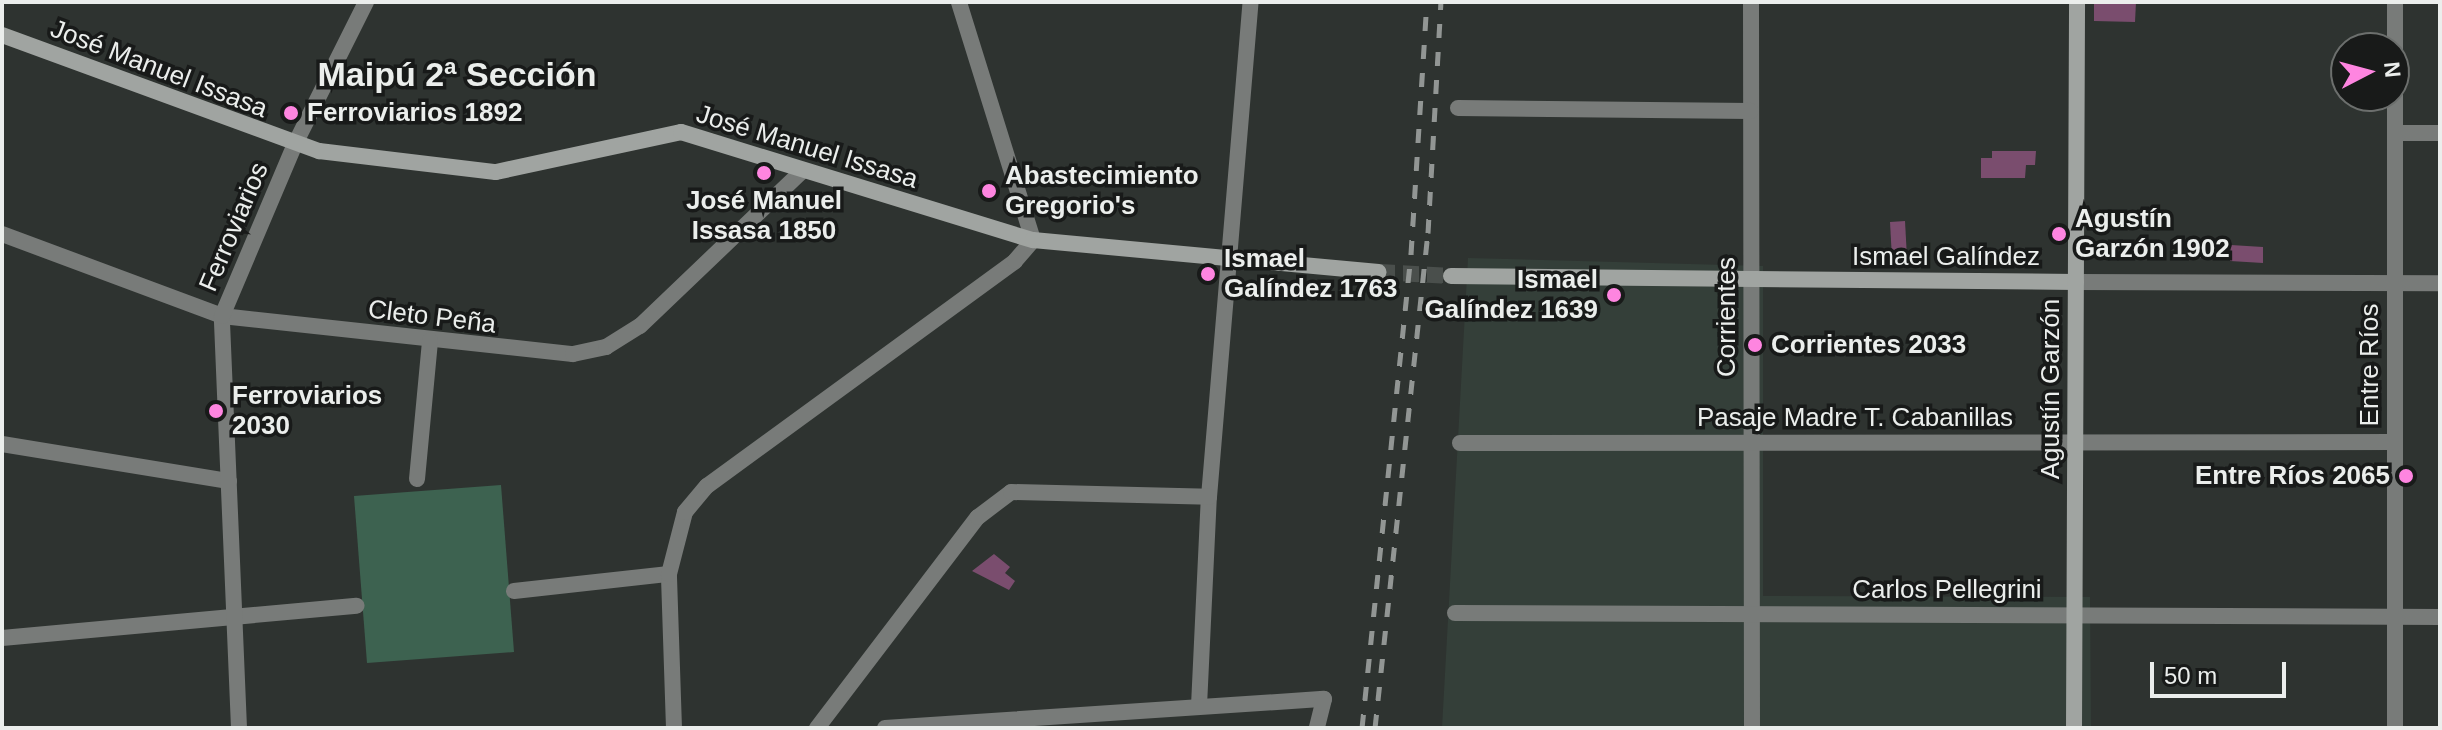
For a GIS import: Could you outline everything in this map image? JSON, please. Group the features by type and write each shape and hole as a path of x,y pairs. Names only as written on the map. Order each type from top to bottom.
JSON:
{"main road":[{"name":"Agustín Garzón","path":"2074,728 2077,2"},
{"name":"José Manuel Issasa","path":"2,35 294,146 496,172 681,132 1033,240 1379,272"},
{"name":"Ismael Galíndez","path":"1451,276 2076,282"}],"street":[{"name":"Ferroviarios","path":"239,728 222,316 294,146 366,2"},
{"path":"674,728 669,574 676,531 707,486 1015,261 1033,240 959,2"},
{"path":"1199,706 1209,497 1251,2"},
{"name":"Corrientes","path":"1751,2 1752,728"},
{"name":"Entre Ríos","path":"2395,2 2395,728"},
{"path":"1458,108 1751,111"},
{"path":"2395,133 2440,133"},
{"name":"Cleto Peña","path":"2,234 222,316 548,355 606,347 640,326 802,171"},
{"name":"Ismael Galíndez","path":"2076,282 2440,283"},
{"path":"417,479 430,341"},
{"name":"Pasaje Madre T. Cabanillas","path":"1460,443 2394,442"},
{"path":"2,444 229,481"},
{"path":"817,728 978,517 1011,492 1209,497"},
{"path":"514,591 669,574"},
{"path":"2,638 357,606"},
{"name":"Carlos Pellegrini","path":"1455,613 2440,617"},
{"path":"885,728 1099,720 1199,706 1324,699 1317,728"}],"shaded area":[{"path":"1468,258 1763,266 1763,596 2090,597 2091,728 1442,728"}],"green space":[{"path":"501,485 514,652 367,663 354,496"}],"building":[{"path":"2094,2 2136,2 2135,22 2094,21"},
{"path":"1992,151 2036,151 2035,165 2026,165 2025,178 1981,178 1981,158 1992,158"},
{"path":"1905,221 1907,258 1892,259 1890,222"},
{"path":"2180,243 2201,244 2201,258 2180,258"},
{"path":"2231,245 2263,247 2263,263 2230,261"},
{"path":"994,554 1010,567 1005,573 1015,581 1009,590 972,571"}],"tunnel":[{"path":"1379,272 1451,276"}],"railway":[{"path":"1362,728 1411,254 1427,2"},
{"path":"1375,728 1428,233 1441,2"}],"place":[{"name":"Ferroviarios 1892","path":"291,113"},
{"name":"José Manuel Issasa 1850","path":"764,173"},
{"name":"Abastecimiento Gregorio's","path":"989,191"},
{"name":"Agustín Garzón 1902","path":"2059,234"},
{"name":"Ismael Galíndez 1763","path":"1208,274"},
{"name":"Ismael Galíndez 1639","path":"1614,295"},
{"name":"Corrientes 2033","path":"1755,345"},
{"name":"Ferroviarios 2030","path":"216,411"},
{"name":"Entre Ríos 2065","path":"2406,476"}],"district":[{"name":"Maipú 2ª Sección","path":"457,75"}]}
